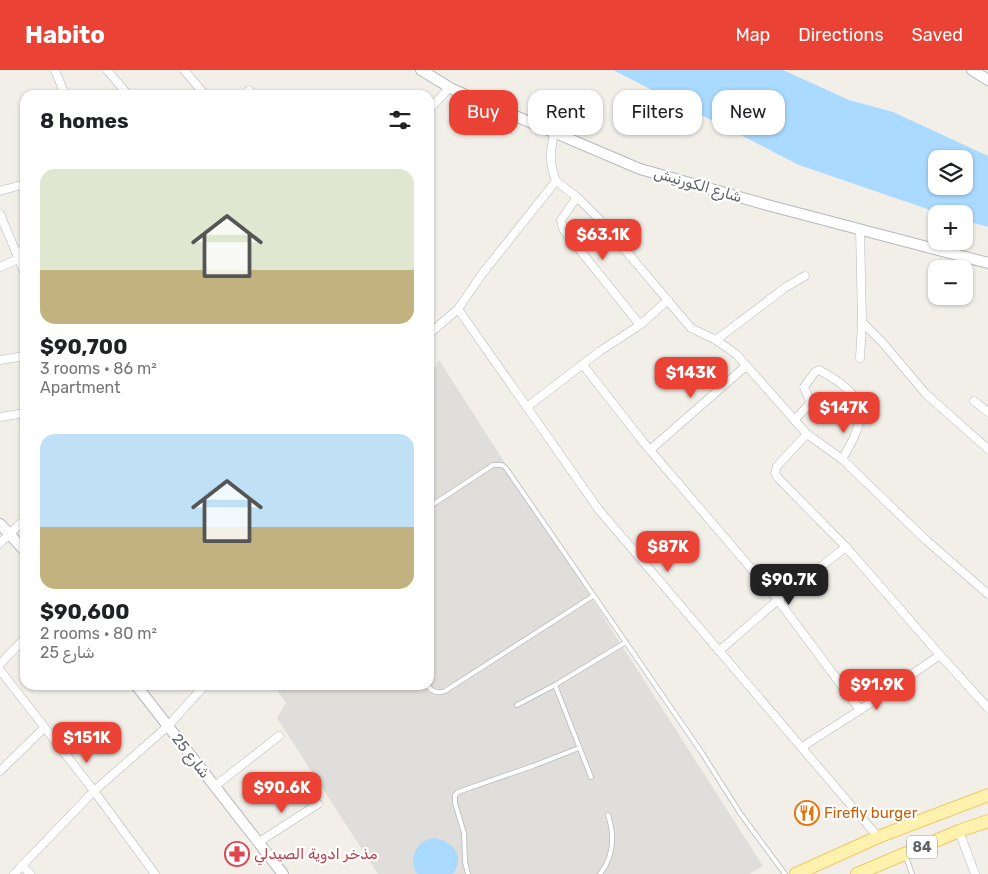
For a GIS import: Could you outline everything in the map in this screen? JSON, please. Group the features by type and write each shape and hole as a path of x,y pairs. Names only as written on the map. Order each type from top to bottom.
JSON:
{"main road":[{"name":"84","path":"796,874 878,837 988,795"},
{"name":"84","path":"857,874 959,831 988,821"}],"street":[{"path":"56,70 63,90"},
{"path":"107,70 124,90"},
{"path":"184,70 201,90"},
{"name":"شارع الكورنيش","path":"421,70 450,88 528,122"},
{"path":"975,71 988,80"},
{"path":"434,105 450,88"},
{"path":"554,135 550,157 551,168 556,181 577,196 622,244 691,328 716,340 736,354 807,434 842,460 927,541 988,594"},
{"name":"شارع الكورنيش","path":"559,135 640,169 988,262"},
{"path":"434,330 458,310 482,274 556,181"},
{"path":"0,191 20,185"},
{"path":"577,196 561,220 563,229 640,325"},
{"path":"0,214 20,263"},
{"path":"860,229 862,322 860,358"},
{"path":"0,267 20,253"},
{"path":"716,340 786,286 805,276"},
{"path":"527,407 583,366 600,351 640,325 668,300"},
{"path":"458,310 599,510 878,837"},
{"path":"862,322 882,342 926,394 988,448"},
{"path":"0,360 20,357"},
{"path":"583,366 650,450 778,600 860,710"},
{"path":"650,450 746,366"},
{"path":"794,420 808,406 810,401 804,387 815,372 819,370 833,378 854,395 860,414 858,428 842,460"},
{"path":"974,401 988,412"},
{"path":"0,418 20,413"},
{"path":"807,434 777,466 775,473 778,478 846,547 988,708"},
{"path":"0,524 20,545"},
{"path":"0,543 20,524"},
{"path":"719,651 778,600 846,547"},
{"path":"0,664 20,643"},
{"path":"802,747 940,655"},
{"path":"0,670 94,791 155,874"},
{"name":"شارع 25","path":"140,690 284,874"},
{"path":"14,874 94,791 168,726 200,690"},
{"path":"0,771 44,728"},
{"path":"215,786 279,736"},
{"path":"259,842 318,804"},
{"path":"959,831 975,874"},
{"path":"22,865 30,874"}],"lane":[{"path":"434,505 493,465 502,465 508,471 702,753 740,813 785,874"},
{"path":"433,690 442,692 446,690 593,596"},
{"path":"517,705 555,685 626,642"},
{"path":"555,685 591,777"},
{"path":"468,874 465,862 464,832 454,803 455,795 458,792 546,762 579,748"},
{"path":"600,874 607,863 613,844 613,834 608,815"},
{"path":"905,855 912,874"}],"shaded area":[{"path":"439,360 763,866 749,874 378,874 277,718 286,703 277,690 434,690 434,368"}],"water":[{"path":"613,70 783,70 849,100 893,112 988,156 988,227 973,223 973,205 928,205 928,209 799,165 740,135 785,135 785,90 712,90 712,121 702,115 702,90 652,90"},
{"path":"434,838 446,842 455,850 458,861 453,874 417,874 413,862 415,851 422,843"}],"place":[{"name":"Firefly burger","path":"807,813"},
{"name":"مذخر ادوية الصيدلي","path":"237,854"}]}
